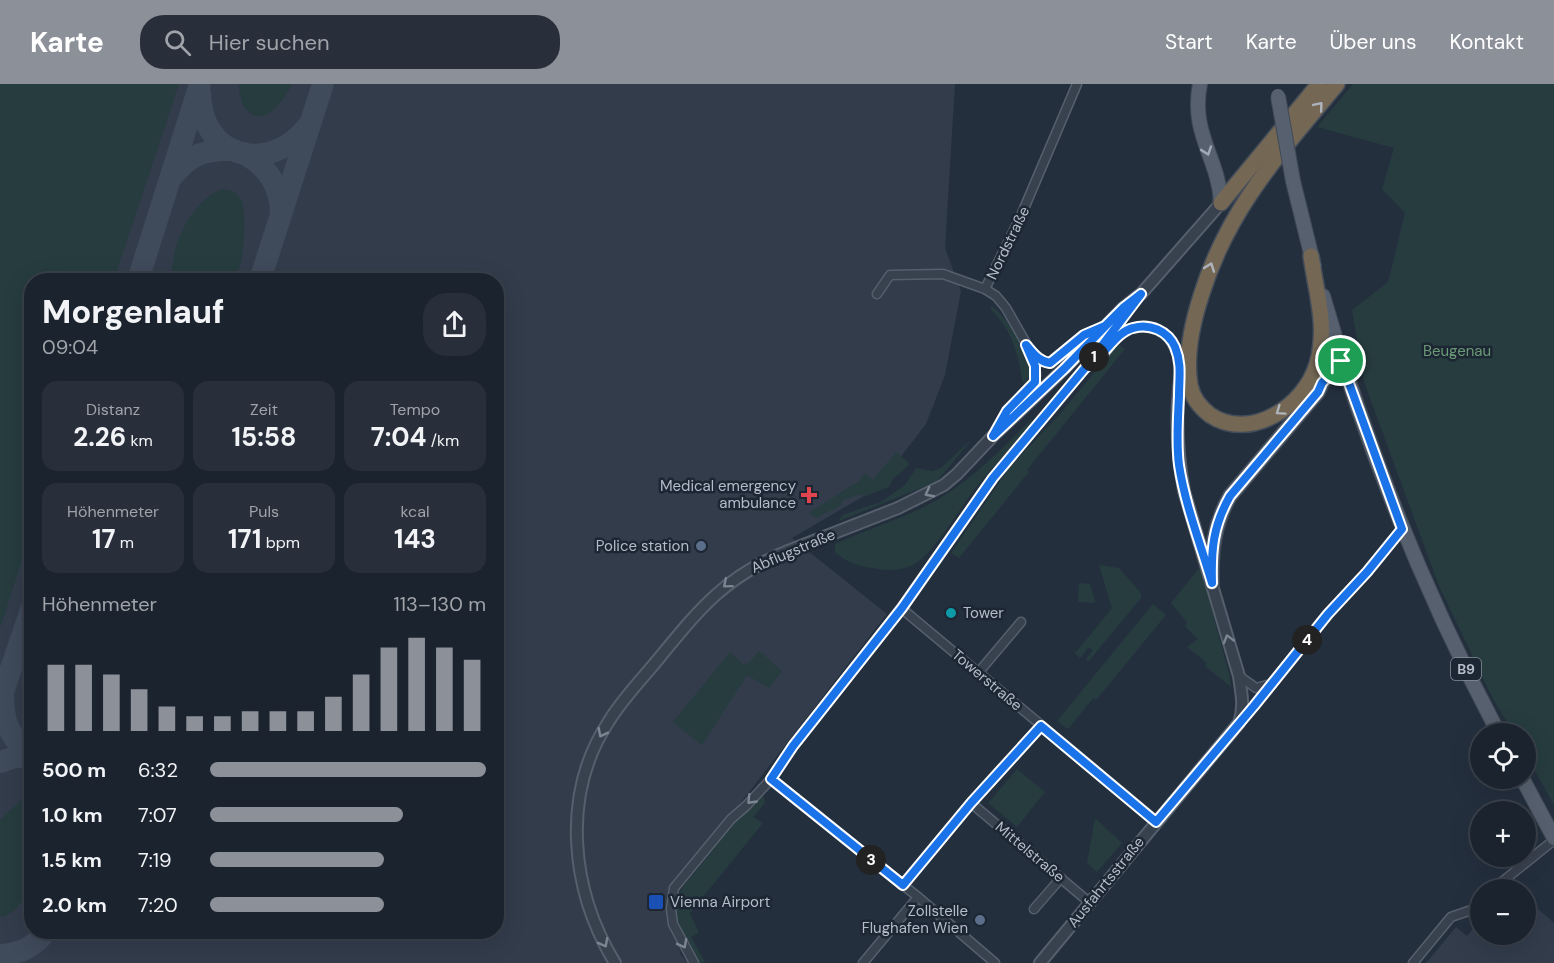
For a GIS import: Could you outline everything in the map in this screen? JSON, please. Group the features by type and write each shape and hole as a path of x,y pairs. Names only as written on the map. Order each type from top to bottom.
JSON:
{"highway":[{"path":"1221,203 1319,84"},
{"path":"1311,256 1323,325 1323,338 1317,366 1303,390 1274,416 1245,425 1219,420 1198,403 1191,387 1189,353 1192,323 1210,265 1251,190 1337,84"},
{"path":"1317,366 1325,361 1335,359 1341,361"}],"main road":[{"path":"1200,84 1197,98 1200,130 1218,181 1221,203"},
{"name":"B9","path":"1277,90 1293,181 1311,256 1341,361 1402,529 1434,604 1494,723"},
{"path":"1212,583 1214,534 1230,496 1318,392 1322,383 1341,361"},
{"path":"1318,392 1330,386 1352,391"},
{"path":"1528,789 1554,839"}],"street":[{"name":"Nordstraße","path":"877,294 890,275 909,273 943,274 985,289 1020,218 1077,84"},
{"name":"Abflugstraße","path":"615,963 594,923 579,869 576,837 581,791 591,756 609,721 695,614 737,576 788,551 898,508 944,485 1123,308 1141,294 1221,203"},
{"path":"985,289 996,296 1006,308 1035,366 1035,382 1007,411 993,436"},
{"path":"694,963 673,924 671,909 674,888 730,819 746,806 771,779 793,746 902,608 993,478 1085,368 1141,294"},
{"path":"1192,323 1181,368 1178,415 1179,463 1184,491 1239,676 1243,709 1239,723"},
{"path":"1026,345 1043,362 1050,363 1084,335 1105,326"},
{"path":"1085,368 1095,363 1123,332 1134,327 1144,327 1155,328 1166,334 1175,348 1181,368"},
{"path":"1239,723 1328,614 1367,572 1402,529"},
{"name":"Towerstraße","path":"902,608 1156,822"},
{"path":"978,673 1021,622"},
{"path":"1239,676 1256,688 1272,684"},
{"name":"Ausfahrtsstraße","path":"1040,963 1239,723"},
{"path":"903,885 971,803 1041,726"},
{"path":"771,779 918,897 995,963"},
{"name":"Mittelstraße","path":"971,803 1089,902"},
{"path":"1508,879 1554,839"},
{"path":"1034,909 1061,878"},
{"path":"863,963 918,897"},
{"path":"1413,963 1452,917 1470,911"}],"shaded area":[{"path":"0,84 955,84 945,248 961,291 945,375 926,424 876,489 792,538 887,614 667,898 681,955 688,963 0,963"},
{"path":"1536,907 1554,923 1554,963 1426,963 1456,927 1467,936 1470,932 1470,945 1536,945"}],"green space":[{"path":"0,84 179,84 116,273 24,273 24,554 0,628"},
{"path":"239,84 292,84 274,110 261,116 254,115 245,108"},
{"name":"Beugenau","path":"1353,84 1554,84 1554,805 1536,773 1536,723 1507,723 1492,697 1439,586 1364,382 1352,310 1388,282 1405,213 1382,189 1394,148 1317,127"},
{"path":"222,189 237,194 242,202 244,242 238,270 236,273 173,273 175,253 184,227 200,204"},
{"path":"992,306 1021,342 1029,359 1031,371 1024,383 1019,361 1008,332 990,309"},
{"path":"1118,344 1125,349 1027,470 1029,472 959,558 951,553 1009,468 1060,414"},
{"path":"1031,420 1032,423 977,486 930,551 913,565 898,569 877,569 852,563 835,552 835,544 943,497 982,466"},
{"path":"975,436 936,482 839,521 842,515 881,502 905,485 916,468 932,471 941,468"},
{"path":"896,452 909,465 893,479 889,487 866,496 861,494 843,500 841,505 816,518 809,513 859,481 865,474 873,480"},
{"path":"1099,565 1119,568 1141,593 1141,598 1088,662 1086,659 1093,650 1089,647 1080,658 1074,652 1112,608"},
{"path":"1200,567 1231,687 1205,666 1207,663 1187,647 1198,639 1185,626 1187,622 1171,603"},
{"path":"1079,583 1090,584 1095,601 1093,603 1078,602"},
{"path":"1153,604 1166,615 1096,700 1093,698 1069,728 1066,728 1057,721"},
{"path":"759,651 782,671 769,688 747,675 702,745 673,722 730,652 743,664 749,663"},
{"path":"1017,769 1045,792 1017,827 988,803"},
{"path":"761,795 765,803 753,817 763,823 690,913 699,933 691,937 705,962 699,963 679,923 676,908 678,896 728,831"},
{"path":"24,798 24,898 15,910 0,917 0,820"},
{"path":"1095,818 1122,843 1097,872 1087,863"}],"taxiway":[{"path":"140,273 200,84"},
{"path":"262,273 323,84"},
{"path":"200,93 203,115 212,133 224,145 240,153 257,155 275,151 292,142 308,126"},
{"path":"171,178 192,158 206,152 234,150"},
{"path":"243,153 259,164 271,177 278,193 281,212"},
{"path":"0,701 24,630"},
{"path":"3,691 5,719 12,735 24,748"},
{"path":"0,762 15,757 24,757"},
{"path":"0,955 26,949 39,939"}],"place":[{"name":"Medical emergency ambulance","path":"809,495"},
{"name":"Police station","path":"701,546"},
{"name":"Tower","path":"951,613"},
{"name":"Vienna Airport","path":"656,902"},
{"name":"Zollstelle Flughafen Wien","path":"980,920"}],"route":[{"path":"1341,361 1322,383 1318,392 1230,496 1214,534 1212,583 1184,491 1179,463 1178,415 1181,368 1172,342 1166,334 1155,328 1134,327 1123,332 1095,363 1085,368 1141,294 1123,308 1064,369 993,436 1007,411 1035,382 1035,366 1026,345 1043,362 1050,363 1084,335 1105,326 1123,308 1141,294 1106,342 1085,368 993,478 902,608 793,746 771,779 903,885 971,803 1041,726 1156,822 1328,614 1367,572 1402,529 1341,361"}]}
